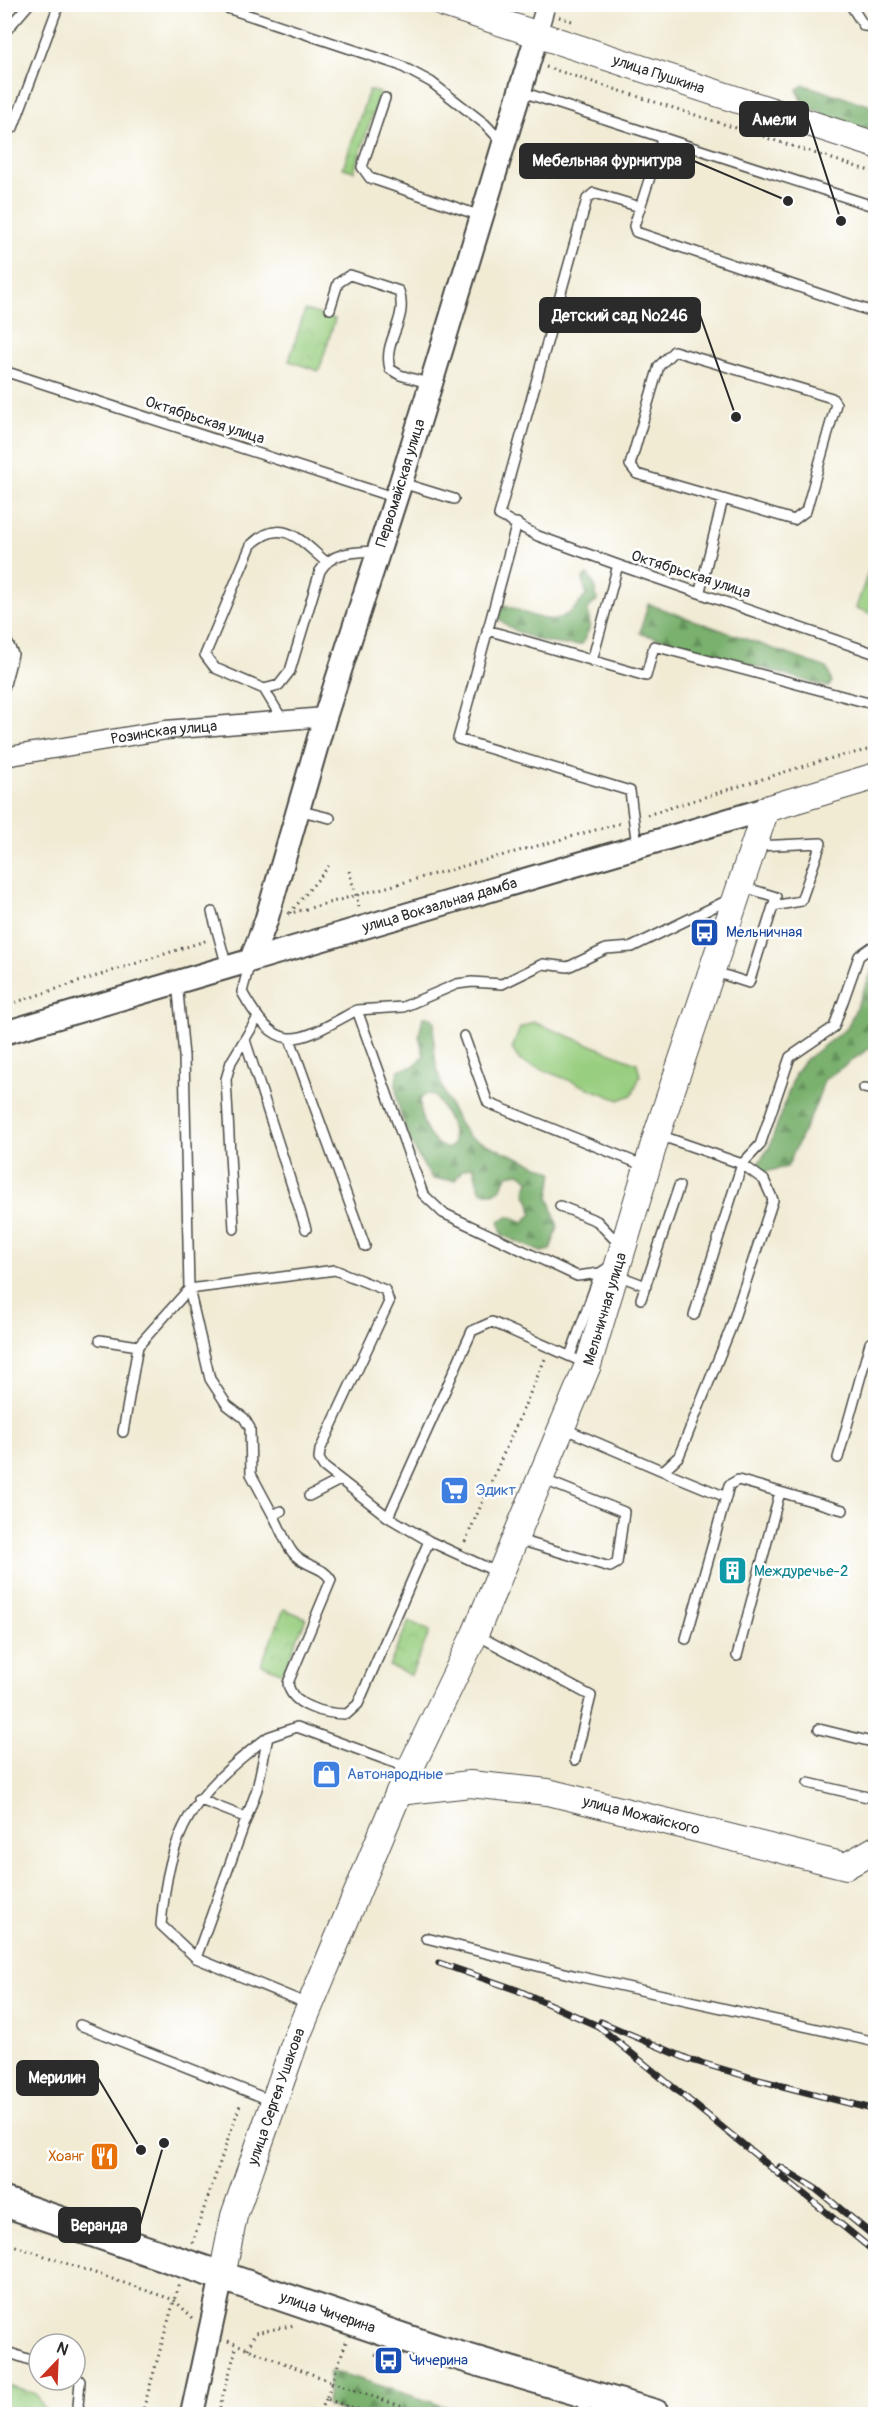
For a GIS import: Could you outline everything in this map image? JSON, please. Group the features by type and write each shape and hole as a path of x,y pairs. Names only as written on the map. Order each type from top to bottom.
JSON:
{"main road":[{"name":"улица Пушкина","path":"444,4 876,146"},
{"name":"улица Вокзальная дамба","path":"766,809 876,776"},
{"name":"Мельничная улица","path":"399,1792 475,1634 501,1574 513,1539 563,1428 579,1360 647,1167 766,809"},
{"name":"улица Можайского","path":"399,1792 470,1784 548,1792 846,1866 876,1849"},
{"name":"улица Сергея Ушакова","path":"222,2276 234,2216 272,2101 399,1792"},
{"name":"улица Чичерина","path":"4,2202 436,2349 585,2404 650,2414"}],"street":[{"name":"Первомайская улица","path":"250,960 266,921 325,717 399,490 546,4"},
{"name":"Розинская улица","path":"4,758 166,730 325,717"},
{"name":"улица Вокзальная дамба","path":"7,1030 766,809"},
{"name":"улица Сергея Ушакова","path":"192,2415 222,2276"}],"lane":[{"path":"4,33 29,4"},
{"path":"12,128 59,4"},
{"path":"214,4 399,65 431,82 485,124 503,143"},
{"path":"850,4 864,26 876,27"},
{"path":"519,91 876,207"},
{"path":"385,98 362,167 370,178 481,216"},
{"path":"663,137 634,226 636,232 876,313"},
{"name":"Октябрьская улица","path":"640,207 594,193 587,199 500,515 538,536 876,654"},
{"path":"330,309 338,283 350,275 399,291 403,305 387,357 390,369 400,375 431,384"},
{"path":"674,351 832,398 836,404 806,511 794,520 723,499 637,474 630,465 658,366 674,351"},
{"name":"Октябрьская улица","path":"4,371 399,490 454,500"},
{"path":"700,591 723,499"},
{"path":"517,523 458,739 630,791 637,847"},
{"path":"282,719 264,689 215,668 205,655 251,544 259,536 281,530 291,532 326,562"},
{"path":"264,689 279,685 290,671 320,571 326,562 339,555 379,551"},
{"path":"592,661 618,565"},
{"path":"487,630 646,676 654,646 876,705"},
{"path":"4,636 13,654 4,688"},
{"path":"297,810 330,818"},
{"path":"753,846 820,843 801,901 773,906"},
{"path":"250,960 242,992 258,1019 271,1033 290,1039 309,1036 357,1010 403,1007 457,984 472,982 502,984 543,964 568,967 606,949 632,947 737,891 776,897 749,983 711,971"},
{"path":"212,912 227,967"},
{"path":"694,1315 742,1164 760,1145 789,1057 834,1027 859,956 876,944"},
{"path":"177,981 184,1056 189,1289 210,1379 227,1405 244,1418 250,1428 251,1474 277,1513 294,1554 306,1564 326,1571 331,1580 288,1683 290,1693 297,1700 332,1714 347,1714 358,1704 429,1541"},
{"path":"357,1010 423,1194 443,1213 578,1276 614,1264"},
{"path":"234,1228 226,1080 231,1062 258,1019"},
{"path":"464,1036 488,1103 647,1167"},
{"path":"290,1039 365,1246"},
{"path":"245,1040 306,1229"},
{"path":"864,1088 876,1090"},
{"path":"657,1134 742,1164 764,1180 773,1200 730,1330 679,1456 663,1471"},
{"path":"641,1299 679,1185"},
{"path":"560,1206 597,1221 614,1264 646,1286"},
{"path":"123,1432 138,1346 189,1289 335,1270 385,1290 389,1302 320,1450 319,1459 324,1467 388,1517 429,1541 501,1574"},
{"path":"388,1517 472,1331 492,1322 579,1360"},
{"path":"100,1340 138,1346"},
{"path":"838,1458 870,1343 876,1344"},
{"path":"563,1428 726,1497"},
{"path":"513,1539 610,1567 617,1563 624,1512 542,1479"},
{"path":"309,1496 340,1480"},
{"path":"686,1639 729,1485 738,1480 843,1510"},
{"path":"737,1656 780,1492"},
{"path":"475,1634 591,1696 575,1760"},
{"path":"310,2005 196,1958 161,1925 164,1892 177,1836 198,1798 236,1761 268,1737 297,1727 409,1768"},
{"path":"819,1729 876,1743"},
{"path":"196,1958 257,1789 268,1737"},
{"path":"808,1783 876,1799"},
{"path":"198,1798 247,1818"},
{"path":"426,1938 577,1976 876,2042"},
{"path":"80,2025 272,2101"},
{"path":"4,2351 27,2359"},
{"path":"79,2392 78,2406 82,2415"}],"path":[{"path":"529,61 876,173"},
{"path":"266,921 635,819 820,761 876,748"},
{"path":"289,914 328,866"},
{"path":"349,871 365,927"},
{"path":"4,1006 219,936"},
{"path":"459,1555 550,1348"},
{"path":"4,2242 174,2300 210,2334 423,2415"},
{"path":"248,2349 255,2333 296,2325"},
{"path":"337,2337 357,2345"},
{"path":"310,2411 320,2413 346,2340"},
{"path":"218,2415 237,2345"},
{"path":"367,2350 388,2360"},
{"path":"326,2399 372,2415"}],"green space":[{"path":"804,85 875,107 875,130 855,129 802,104 797,89"},
{"path":"369,90 380,93 354,171 343,168"},
{"path":"305,310 335,319 319,371 289,361"},
{"path":"875,552 875,615 856,608"},
{"path":"588,575 595,586 597,600 588,609 590,627 582,644 549,643 538,640 517,631 499,619 502,604 548,619 557,619 566,615 586,595 583,578"},
{"path":"648,604 827,668 832,682 828,687 640,633"},
{"path":"875,965 875,1044 824,1080 817,1102 787,1167 764,1172 758,1164 769,1148 795,1074 804,1061 847,1028"},
{"path":"423,1017 430,1017 435,1022 434,1052 441,1082 453,1112 469,1137 553,1172 549,1198 558,1227 550,1250 541,1252 502,1235 499,1221 511,1217 523,1222 532,1214 530,1202 525,1193 529,1180 519,1173 508,1175 499,1191 485,1193 479,1187 473,1166 462,1170 455,1180 433,1179 418,1156 400,1111 396,1082 399,1070 414,1066 424,1056 419,1035","holes":["425,1094 434,1095 448,1118 452,1130 453,1144 448,1149 435,1142 423,1123 420,1100"]},
{"path":"533,1022 637,1063 640,1076 632,1095 619,1100 520,1061 512,1049 520,1028"},
{"path":"284,1609 306,1618 283,1673 261,1664"},
{"path":"409,1621 430,1631 411,1675 389,1666"},
{"path":"330,2372 347,2375 468,2414 351,2414 327,2406"},
{"path":"4,2385 36,2394 47,2414 5,2414"}],"railway":[{"path":"439,1963 517,1990 598,2026 876,2253"},
{"path":"601,2022 688,2059 876,2110"},
{"path":"780,2167 816,2189 876,2238"}],"place":[{"name":"Мебельная фурнитура","path":"788,201"},
{"name":"Амели","path":"841,221"},
{"name":"Детский сад №246","path":"736,417"},
{"name":"Мельничная","path":"705,932"},
{"name":"Эдикт","path":"455,1490"},
{"name":"Междуречье-2","path":"733,1571"},
{"name":"Автонародные","path":"326,1774"},
{"name":"Веранда","path":"164,2143"},
{"name":"Мерилин","path":"141,2150"},
{"name":"Хоанг","path":"105,2156"},
{"name":"Чичерина","path":"388,2360"}]}
